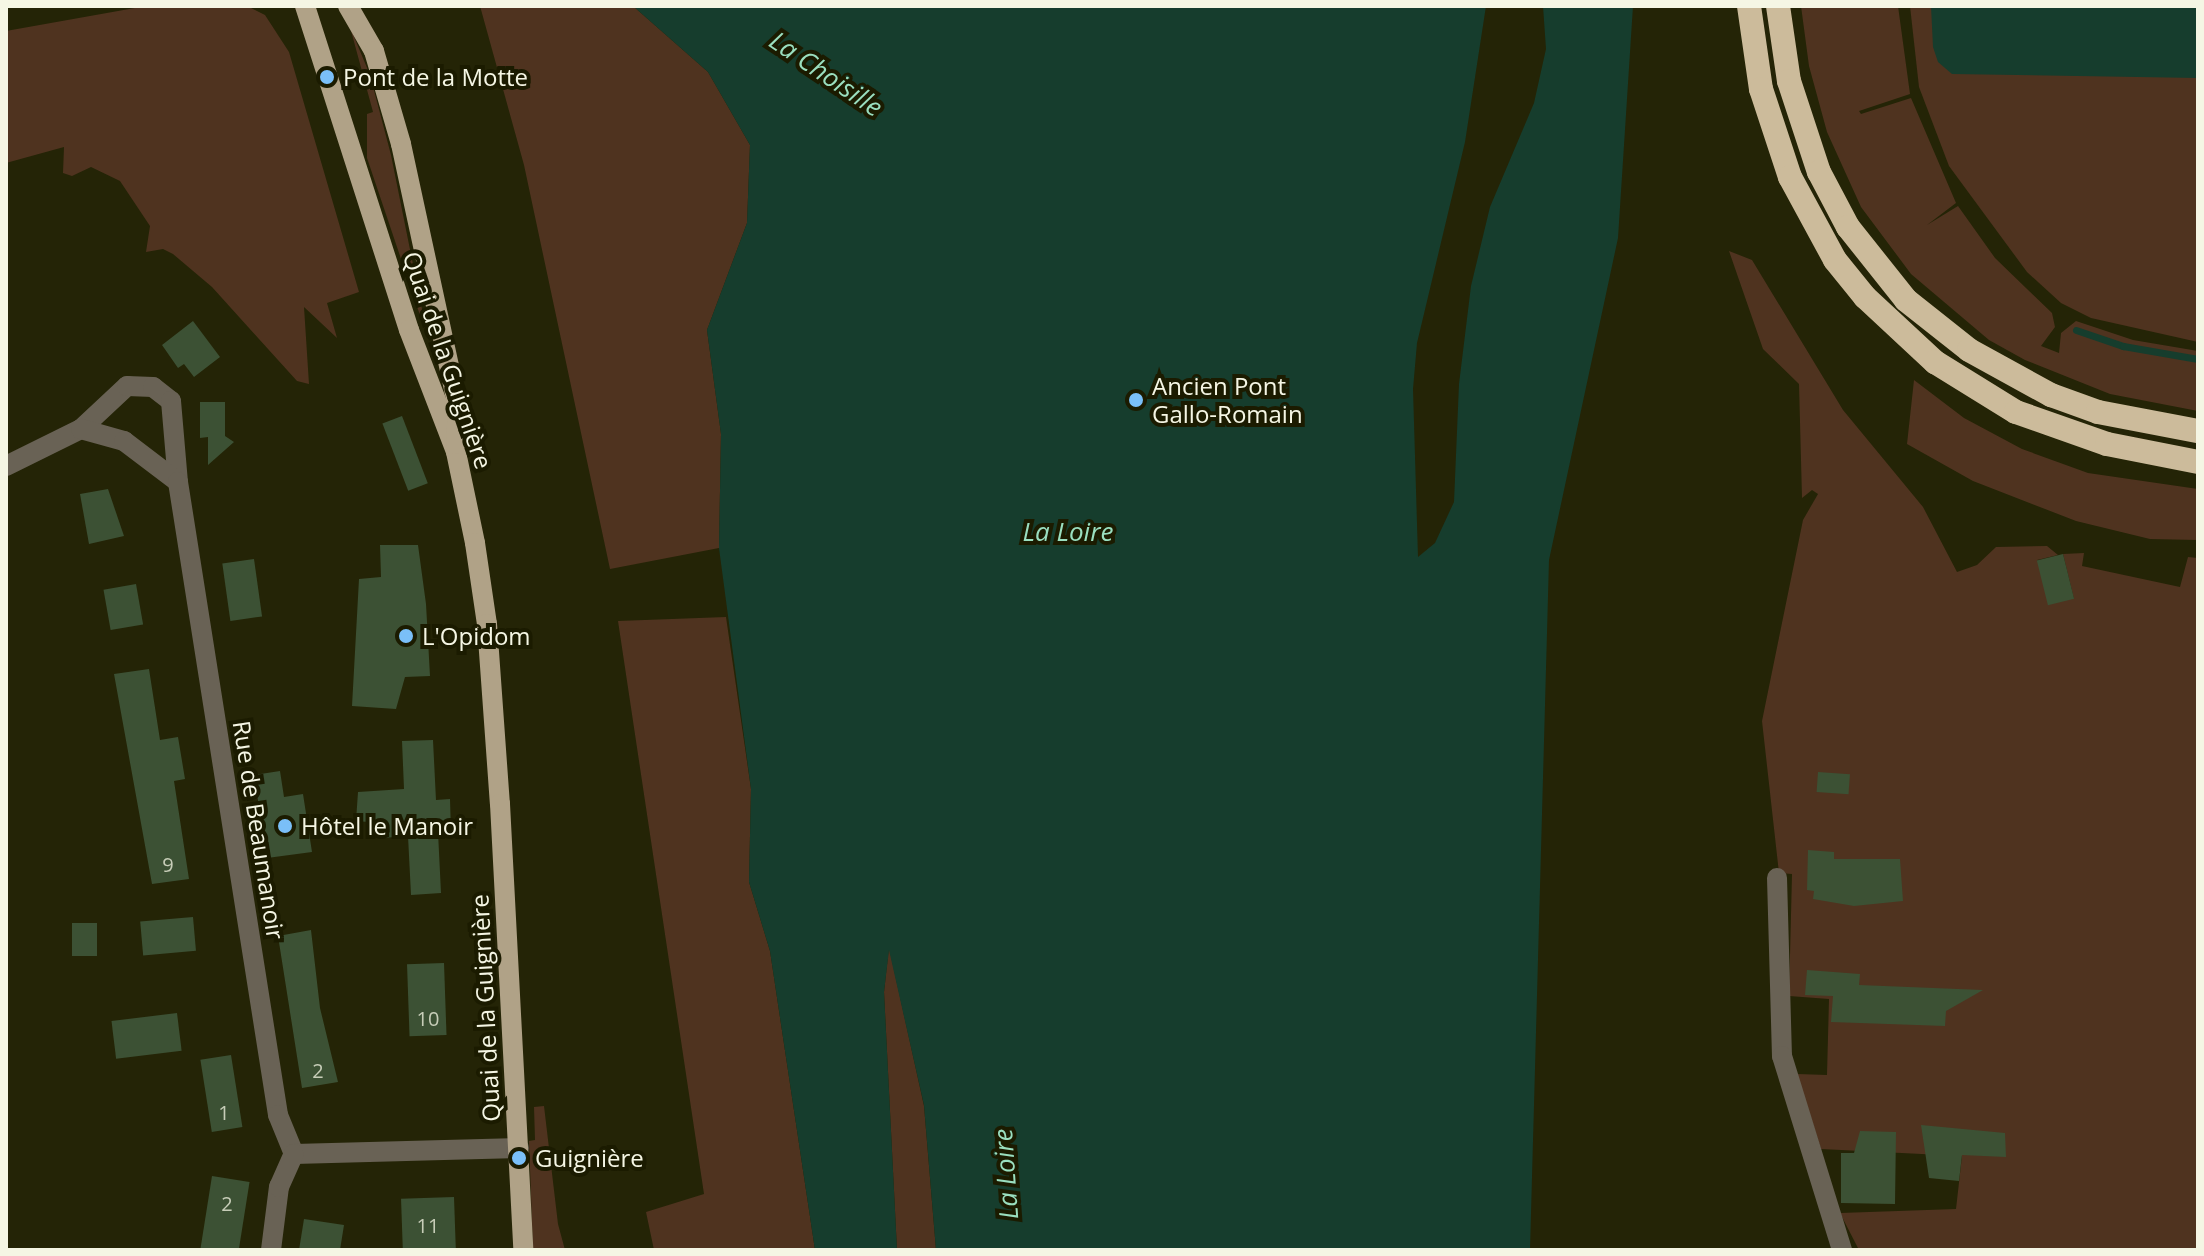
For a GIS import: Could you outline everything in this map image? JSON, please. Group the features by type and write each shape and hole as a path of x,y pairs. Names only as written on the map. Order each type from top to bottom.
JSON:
{"highway":[{"path":"1749,6 1761,89 1790,177 1835,260 1874,306 1935,362 2016,412 2107,444 2198,462"},
{"path":"1778,6 1789,81 1819,172 1848,227 1906,300 1969,350 2051,395 2098,412 2198,431"}],"main road":[{"path":"290,6 308,15"},
{"path":"348,6 374,51 401,144 458,407 456,452"},
{"name":"Quai de la Guignière","path":"308,15 409,330 456,452 487,624 523,1250"}],"street":[{"name":"Rue de Beaumanoir","path":"81,429 127,386 153,387 171,401 178,482 278,1115 294,1154"},
{"path":"6,466 81,429 124,441 178,482"},
{"path":"1777,878 1782,1056 1842,1250"},
{"path":"271,1250 279,1187 294,1154 519,1148"}],"shaded area":[{"path":"146,6 247,6 265,15 289,52 359,292 327,303 337,338 304,307 309,384 297,381 212,287 173,254 163,249 146,252 150,226 120,181 91,167 72,176 63,173 64,147 6,163 6,31"},
{"path":"480,6 633,6 708,72 750,145 747,223 707,330 721,434 719,548 610,569 524,165"},
{"path":"1801,6 1898,6 1910,94 1859,111 1861,114 1911,98 1956,203 1927,225 1958,206 1995,258 2052,313 2055,327 2041,346 2059,353 2061,333 2076,321 2133,340 2198,351 2198,411 2110,394 2025,360 1989,340 1911,274 1861,207 1827,132 1809,66"},
{"path":"1910,6 2198,6 2198,342 2091,318 2061,303 2027,272 1949,166 1919,87"},
{"path":"350,27 370,75 391,155 428,339 367,158 367,114 373,112"},
{"path":"1729,251 1752,260 1843,410 1923,507 1957,572 1977,565 1996,547 2047,546 2058,555 2037,560 2074,599 2063,554 2084,553 2082,566 2180,587 2188,557 2198,558 2198,1250 1859,1250 1840,1213 1956,1209 1962,1156 1821,1149 1797,1074 1827,1075 1829,999 1789,996 1792,874 1779,873 1762,721 1803,520 1818,494 1812,490 1802,498 1799,384 1763,349"},
{"path":"1914,380 1964,418 2022,449 2088,473 2198,489 2198,540 2150,539 2076,521 1973,481 1907,444"},
{"path":"726,617 751,789 749,882 770,951 815,1250 654,1250 646,1212 704,1194 618,621"},
{"path":"889,947 924,1106 936,1250 897,1250 884,992"},
{"path":"544,1106 558,1224 565,1250 533,1250 529,1141 535,1140 534,1107"}],"water":[{"name":"La Loire","path":"633,6 1486,6 1465,142 1417,343 1413,389 1418,557 1435,543 1454,502 1459,384 1471,286 1490,207 1534,103 1546,49 1543,6 1633,6 1618,238 1549,560 1530,1250 936,1250 924,1105 889,950 884,992 897,1250 815,1250 770,951 749,882 751,789 719,548 721,434 707,330 747,223 750,145 708,72"},
{"path":"1931,6 2198,6 2198,78 1952,74 1938,62 1933,47"}],"building":[{"path":"193,321 220,357 194,377 184,364 178,368 162,345"},
{"path":"200,402 225,402 225,436 234,442 208,465 208,437 200,438"},
{"path":"402,416 428,483 408,491 382,424"},
{"path":"108,489 124,536 89,544 80,494"},
{"name":"L'Opidom","path":"380,545 418,545 426,604 430,676 405,677 396,709 352,706 359,579 381,577"},
{"path":"2063,554 2074,599 2048,605 2037,561"},
{"path":"254,559 262,616 230,621 222,563"},
{"path":"136,584 143,624 111,630 104,590"},
{"path":"149,669 160,740 178,737 185,779 174,781 189,879 152,884 114,674"},
{"path":"433,740 436,800 450,799 451,832 438,832 441,893 411,895 408,836 382,838 381,823 356,821 358,792 404,789 402,741"},
{"name":"Hôtel le Manoir","path":"280,771 284,797 303,794 312,852 267,858 254,775"},
{"path":"1818,772 1850,774 1849,794 1817,792"},
{"path":"1808,850 1834,852 1834,859 1900,859 1903,901 1854,906 1813,899 1814,891 1807,890"},
{"path":"193,917 196,951 143,955 140,922"},
{"path":"72,923 97,923 97,956 72,956"},
{"path":"311,930 320,1008 338,1082 302,1088 278,936"},
{"path":"444,963 447,1035 410,1036 407,964"},
{"path":"1807,970 1860,974 1859,985 1983,990 1946,1011 1945,1026 1831,1022 1833,996 1805,995"},
{"path":"177,1013 182,1051 116,1059 111,1021"},
{"path":"231,1055 242,1127 212,1132 200,1060"},
{"path":"1921,1125 2005,1133 2006,1157 1962,1155 1959,1181 1929,1178"},
{"path":"1860,1131 1896,1132 1895,1204 1841,1203 1841,1153 1854,1153"},
{"path":"212,1176 250,1182 239,1250 200,1250"},
{"path":"454,1197 456,1250 403,1250 401,1199"},
{"path":"304,1219 344,1225 340,1250 299,1250"}],"waterway":[{"path":"2076,330 2123,346 2198,359"}],"place":[{"name":"Pont de la Motte","path":"327,77"},
{"name":"Ancien Pont Gallo-Romain","path":"1136,400"},
{"name":"L'Opidom","path":"406,636"},
{"name":"Hôtel le Manoir","path":"285,826"},
{"name":"Guignière","path":"519,1158"}],"water label":[{"name":"La Choisille","path":"826,74"}]}
